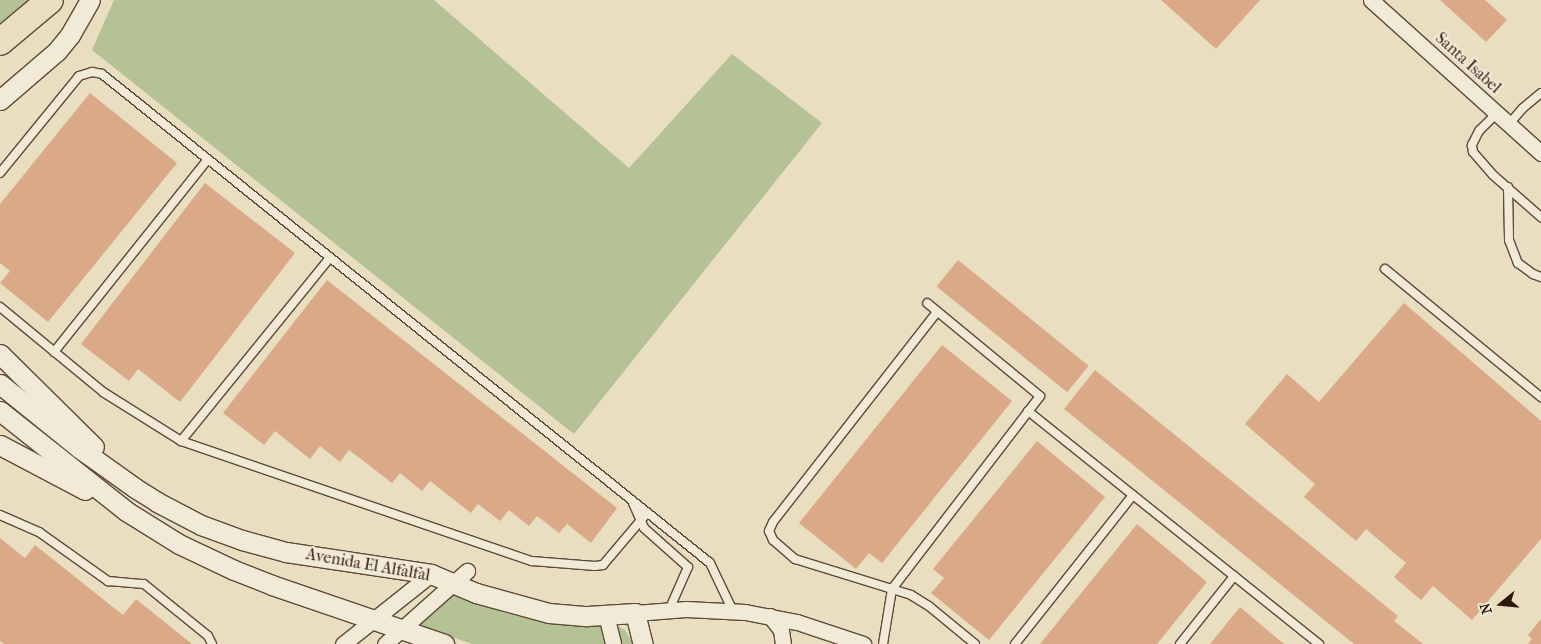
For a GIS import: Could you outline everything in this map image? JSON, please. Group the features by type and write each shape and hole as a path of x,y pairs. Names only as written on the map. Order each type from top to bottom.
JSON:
{"highway":[{"path":"0,42 50,0"}],"street":[{"path":"0,100 57,51 70,35 90,0"},
{"name":"Santa Isabel","path":"1371,0 1541,153"},
{"path":"0,354 135,488"},
{"name":"Avenida El Alfalfal","path":"0,384 79,448 135,488 181,515 249,542 286,552 431,574 451,584 501,602 549,613 571,616 635,614 669,610 733,611 770,616 824,630 864,644"},
{"path":"0,410 126,512"},
{"path":"0,445 126,512 179,544 234,570 444,644"},
{"path":"385,644 467,571"},
{"path":"343,644 431,574"},
{"path":"606,614 613,644"},
{"path":"635,614 643,644"},
{"path":"770,616 781,630 783,644"}],"lane":[{"path":"0,173 79,76 92,72 102,74 710,563 733,611"},
{"path":"1509,124 1523,108 1541,93"},
{"path":"1497,113 1479,131 1472,145 1473,152 1493,175 1541,217"},
{"path":"54,352 207,160"},
{"path":"1508,187 1509,240 1518,262 1541,277"},
{"path":"181,441 329,258"},
{"path":"1385,268 1541,397"},
{"path":"883,644 892,589 1040,396 927,303"},
{"path":"0,307 111,397 181,441 532,561 602,565 647,513"},
{"path":"937,312 773,522 770,531 773,540 795,559 892,589 920,601 976,644"},
{"path":"1028,412 1319,644"},
{"path":"1015,644 1133,495"},
{"path":"632,501 644,528 688,567 669,610"},
{"path":"0,515 39,532 108,581 144,584 208,636 212,644"},
{"path":"1180,644 1234,576"}],"green space":[{"path":"0,0 28,0 0,23"},
{"path":"114,0 434,0 629,168 732,54 822,123 574,434 92,50"},
{"path":"454,593 505,613 534,620 615,625 625,630 633,644 472,644 418,625"}],"building":[{"path":"1161,0 1260,0 1216,49"},
{"path":"1440,0 1485,0 1507,20 1486,42"},
{"path":"90,93 177,163 48,322 0,283 10,271 0,263 0,204"},
{"path":"205,183 295,253 180,402 138,369 129,381 81,344"},
{"path":"958,260 1089,366 1067,392 937,286"},
{"path":"327,280 617,508 591,543 567,524 559,533 537,516 529,526 509,510 500,521 478,504 471,513 430,481 422,491 400,473 392,483 349,450 340,462 320,446 310,459 275,431 264,445 223,413"},
{"path":"1404,303 1541,421 1541,539 1472,620 1433,586 1421,600 1394,577 1406,563 1366,529 1356,541 1304,497 1315,484 1245,424 1287,374 1319,402"},
{"path":"942,345 1012,401 882,563 869,553 856,569 799,523"},
{"path":"1095,370 1398,616 1394,621 1423,644 1354,644 1064,409"},
{"path":"1037,441 1105,497 989,640 931,593 944,578 933,569"},
{"path":"1137,524 1207,582 1157,644 1040,644"},
{"path":"0,538 25,558 35,545 123,615 136,599 192,644 4,644 0,641"},
{"path":"1240,607 1284,644 1210,644"},
{"path":"1541,619 1541,644 1528,644 1532,639 1528,635"}]}
